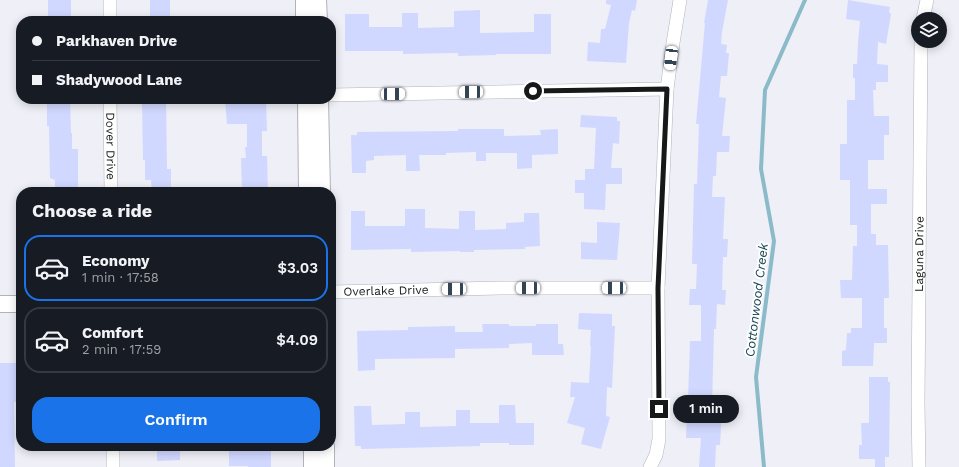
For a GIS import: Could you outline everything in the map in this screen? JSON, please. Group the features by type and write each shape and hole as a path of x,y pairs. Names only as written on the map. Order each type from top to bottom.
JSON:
{"street":[{"path":"110,0 110,16"},
{"path":"304,0 304,16"},
{"path":"318,0 318,16"},
{"path":"650,467 656,455 659,439 658,288 667,89 680,0"},
{"path":"924,12 927,0"},
{"name":"Laguna Drive","path":"919,467 918,402 921,48"},
{"path":"336,96 667,89"},
{"name":"Dover Drive","path":"110,104 111,187"},
{"path":"306,104 307,187"},
{"path":"320,104 322,187"},
{"name":"Overlake Drive","path":"336,292 500,288 658,288"},
{"path":"0,304 16,304"},
{"path":"113,451 113,467"},
{"path":"312,451 312,467"},
{"path":"326,451 326,467"}],"building":[{"path":"48,0 71,0 71,16 48,16"},
{"path":"150,0 170,0 170,16 150,16"},
{"path":"606,0 637,0 635,11 632,10 629,23 626,63 587,61 588,42 600,43 601,29 605,29 611,5 606,4"},
{"path":"708,0 728,0 721,44 727,45 726,53 729,53 727,76 721,76 719,97 726,98 722,136 730,136 729,152 717,152 716,176 713,176 712,197 725,197 723,239 728,239 727,257 723,257 722,290 726,290 725,305 717,304 716,329 714,329 712,406 722,407 720,445 716,445 715,467 699,467 701,438 686,438 686,412 688,400 690,341 701,341 701,305 689,305 690,289 696,289 697,264 692,264 694,184 697,184 699,124 696,124 704,23"},
{"path":"848,0 890,7 889,12 891,14 886,44 878,42 877,64 888,65 888,82 876,82 876,90 873,90 874,116 889,116 889,135 884,135 884,160 868,160 868,189 887,189 887,204 871,204 871,234 876,234 876,245 888,245 889,298 884,298 884,328 887,328 887,343 874,343 873,366 842,366 842,351 846,350 847,333 851,333 851,328 862,328 862,298 841,298 840,280 852,280 853,246 857,246 857,225 850,225 850,180 840,180 840,144 847,144 847,100 855,100 855,78 853,78 853,64 857,64 860,21 846,19"},
{"path":"480,10 480,33 534,32 534,14 551,14 551,54 458,56 458,53 403,54 403,51 345,51 345,14 369,14 369,27 402,27 402,13 418,13 418,28 454,27 454,11"},
{"path":"47,104 70,104 72,149 78,149 78,187 55,187 55,180 50,178 49,126 47,126"},
{"path":"142,104 166,104 167,169 171,169 171,187 152,187 151,180 145,180 145,160 143,160"},
{"path":"225,104 266,104 267,131 262,131 262,156 267,156 268,187 242,187 241,158 246,158 245,147 247,147 247,124 227,124"},
{"path":"581,115 617,117 617,121 620,121 619,144 613,143 611,168 622,168 622,184 606,184 605,210 584,209 584,193 575,193 575,180 585,180 585,169 594,169 596,128 580,127"},
{"path":"458,129 504,129 504,136 541,135 540,130 558,129 558,154 532,155 532,168 517,169 517,153 486,153 486,161 476,161 476,152 446,153 446,155 419,155 420,171 406,171 406,155 374,156 374,160 366,161 366,173 352,173 351,135 357,135 357,132 458,131"},
{"path":"405,209 425,209 425,228 459,229 459,211 475,211 475,230 506,229 506,223 524,222 524,213 539,213 540,246 525,247 525,249 474,250 474,252 411,252 411,249 351,250 351,211 365,211 365,226 405,226"},
{"path":"597,222 620,223 617,260 581,259 581,242 597,243"},
{"path":"579,313 612,314 612,326 615,326 612,388 607,387 606,416 610,417 601,449 581,444 585,428 567,423 575,397 570,397 571,382 589,383 591,330 578,329"},
{"path":"482,324 536,326 536,324 558,324 558,344 563,344 564,355 532,355 532,343 509,344 509,348 455,349 455,358 375,359 375,370 358,371 357,331 408,330 408,327 455,326 455,332 483,332"},
{"path":"0,363 16,363 16,402 14,402 15,467 0,467"},
{"path":"869,377 888,377 888,382 890,382 889,457 885,457 885,467 875,467 875,459 859,459 859,445 862,445 861,423 869,423"},
{"path":"499,405 515,405 516,423 534,423 534,445 480,443 480,446 361,449 361,446 355,446 354,406 371,406 372,425 405,424 405,412 420,412 420,427 456,426 456,410 470,410 470,423 499,423"},
{"path":"157,451 180,451 180,460 157,461"},
{"path":"229,451 271,451 271,467 229,466"}],"waterway":[{"name":"Cottonwood Creek","path":"764,467 756,377 774,241 761,169 765,90 805,0"}],"route":[{"path":"533,91 667,89 658,288 659,409"}]}
